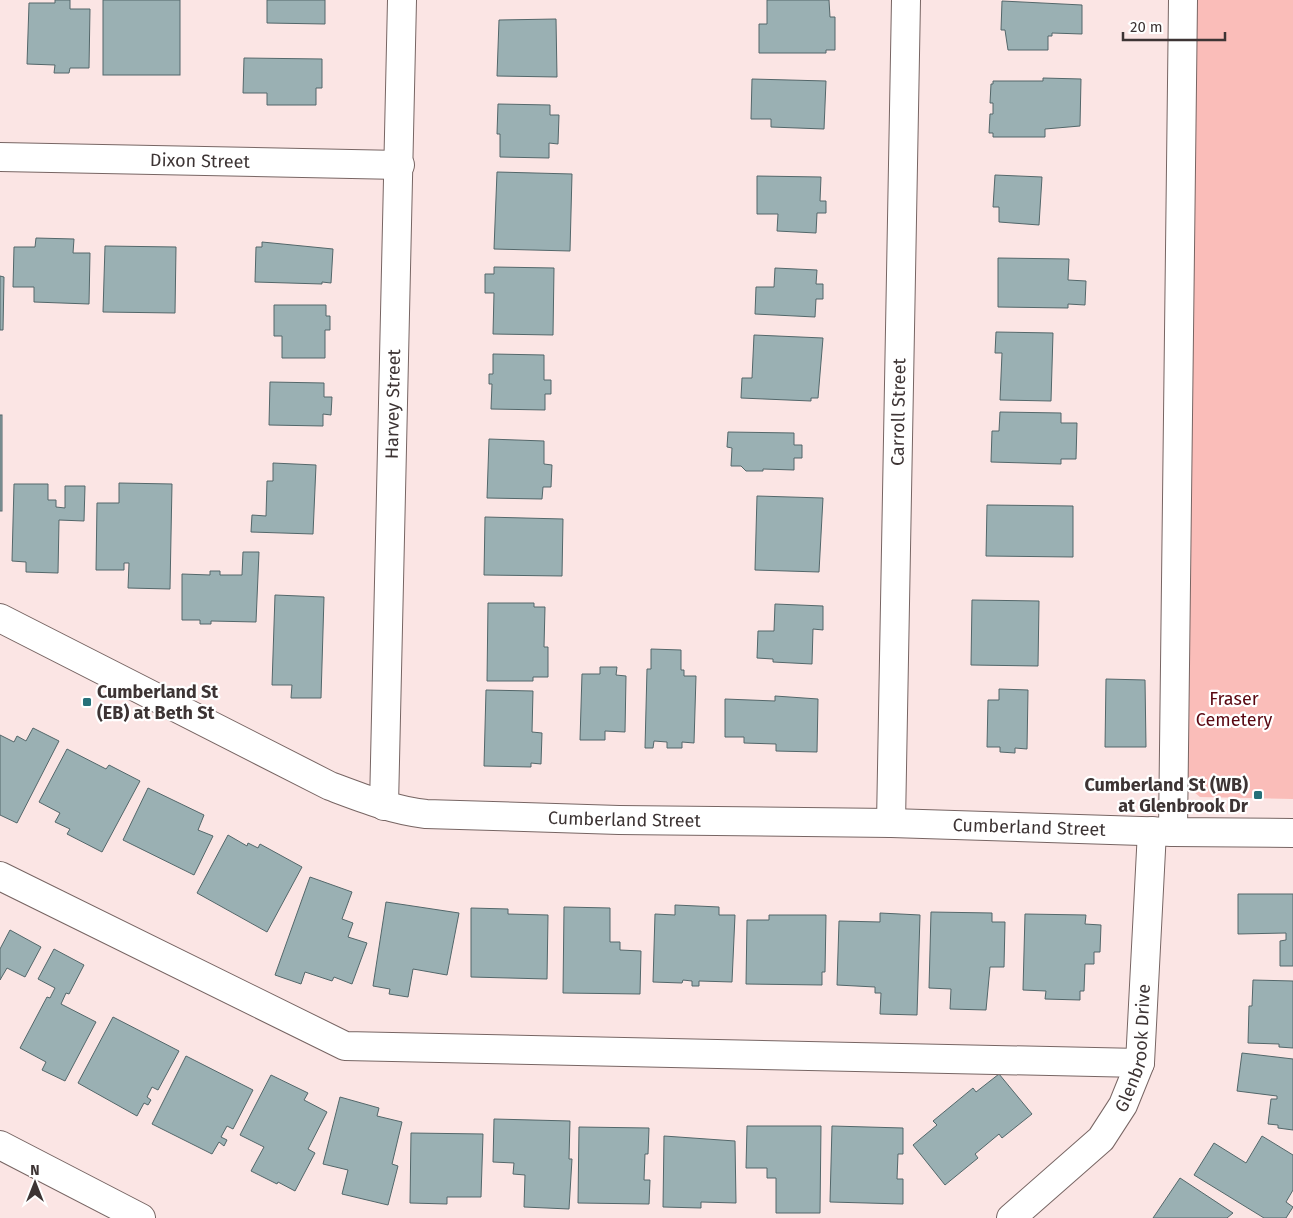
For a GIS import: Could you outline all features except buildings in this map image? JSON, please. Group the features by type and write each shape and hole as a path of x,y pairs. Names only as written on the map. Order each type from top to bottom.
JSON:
{"street":[{"name":"Harvey Street","path":"384,806 400,165 402,0"},
{"name":"Carroll Street","path":"892,823 906,0"},
{"name":"Glenbrook Drive","path":"1011,1218 1101,1139 1123,1105 1140,1063 1162,832 1183,0"},
{"name":"Dixon Street","path":"0,157 400,165"},
{"name":"Cumberland Street","path":"0,618 330,786 384,806 426,814 619,820 892,823 1162,832 1293,833"},
{"path":"0,876 345,1046 1140,1063"},
{"path":"0,1145 141,1218"}],"green space":[{"name":"Fraser Cemetery","path":"1183,0 1293,0 1293,799 1200,797 1193,791 1190,785 1174,785"}],"place":[{"name":"Cumberland St (EB) at Beth St","path":"87,702"},
{"name":"Cumberland St (WB) at Glenbrook Dr","path":"1258,795"}]}
